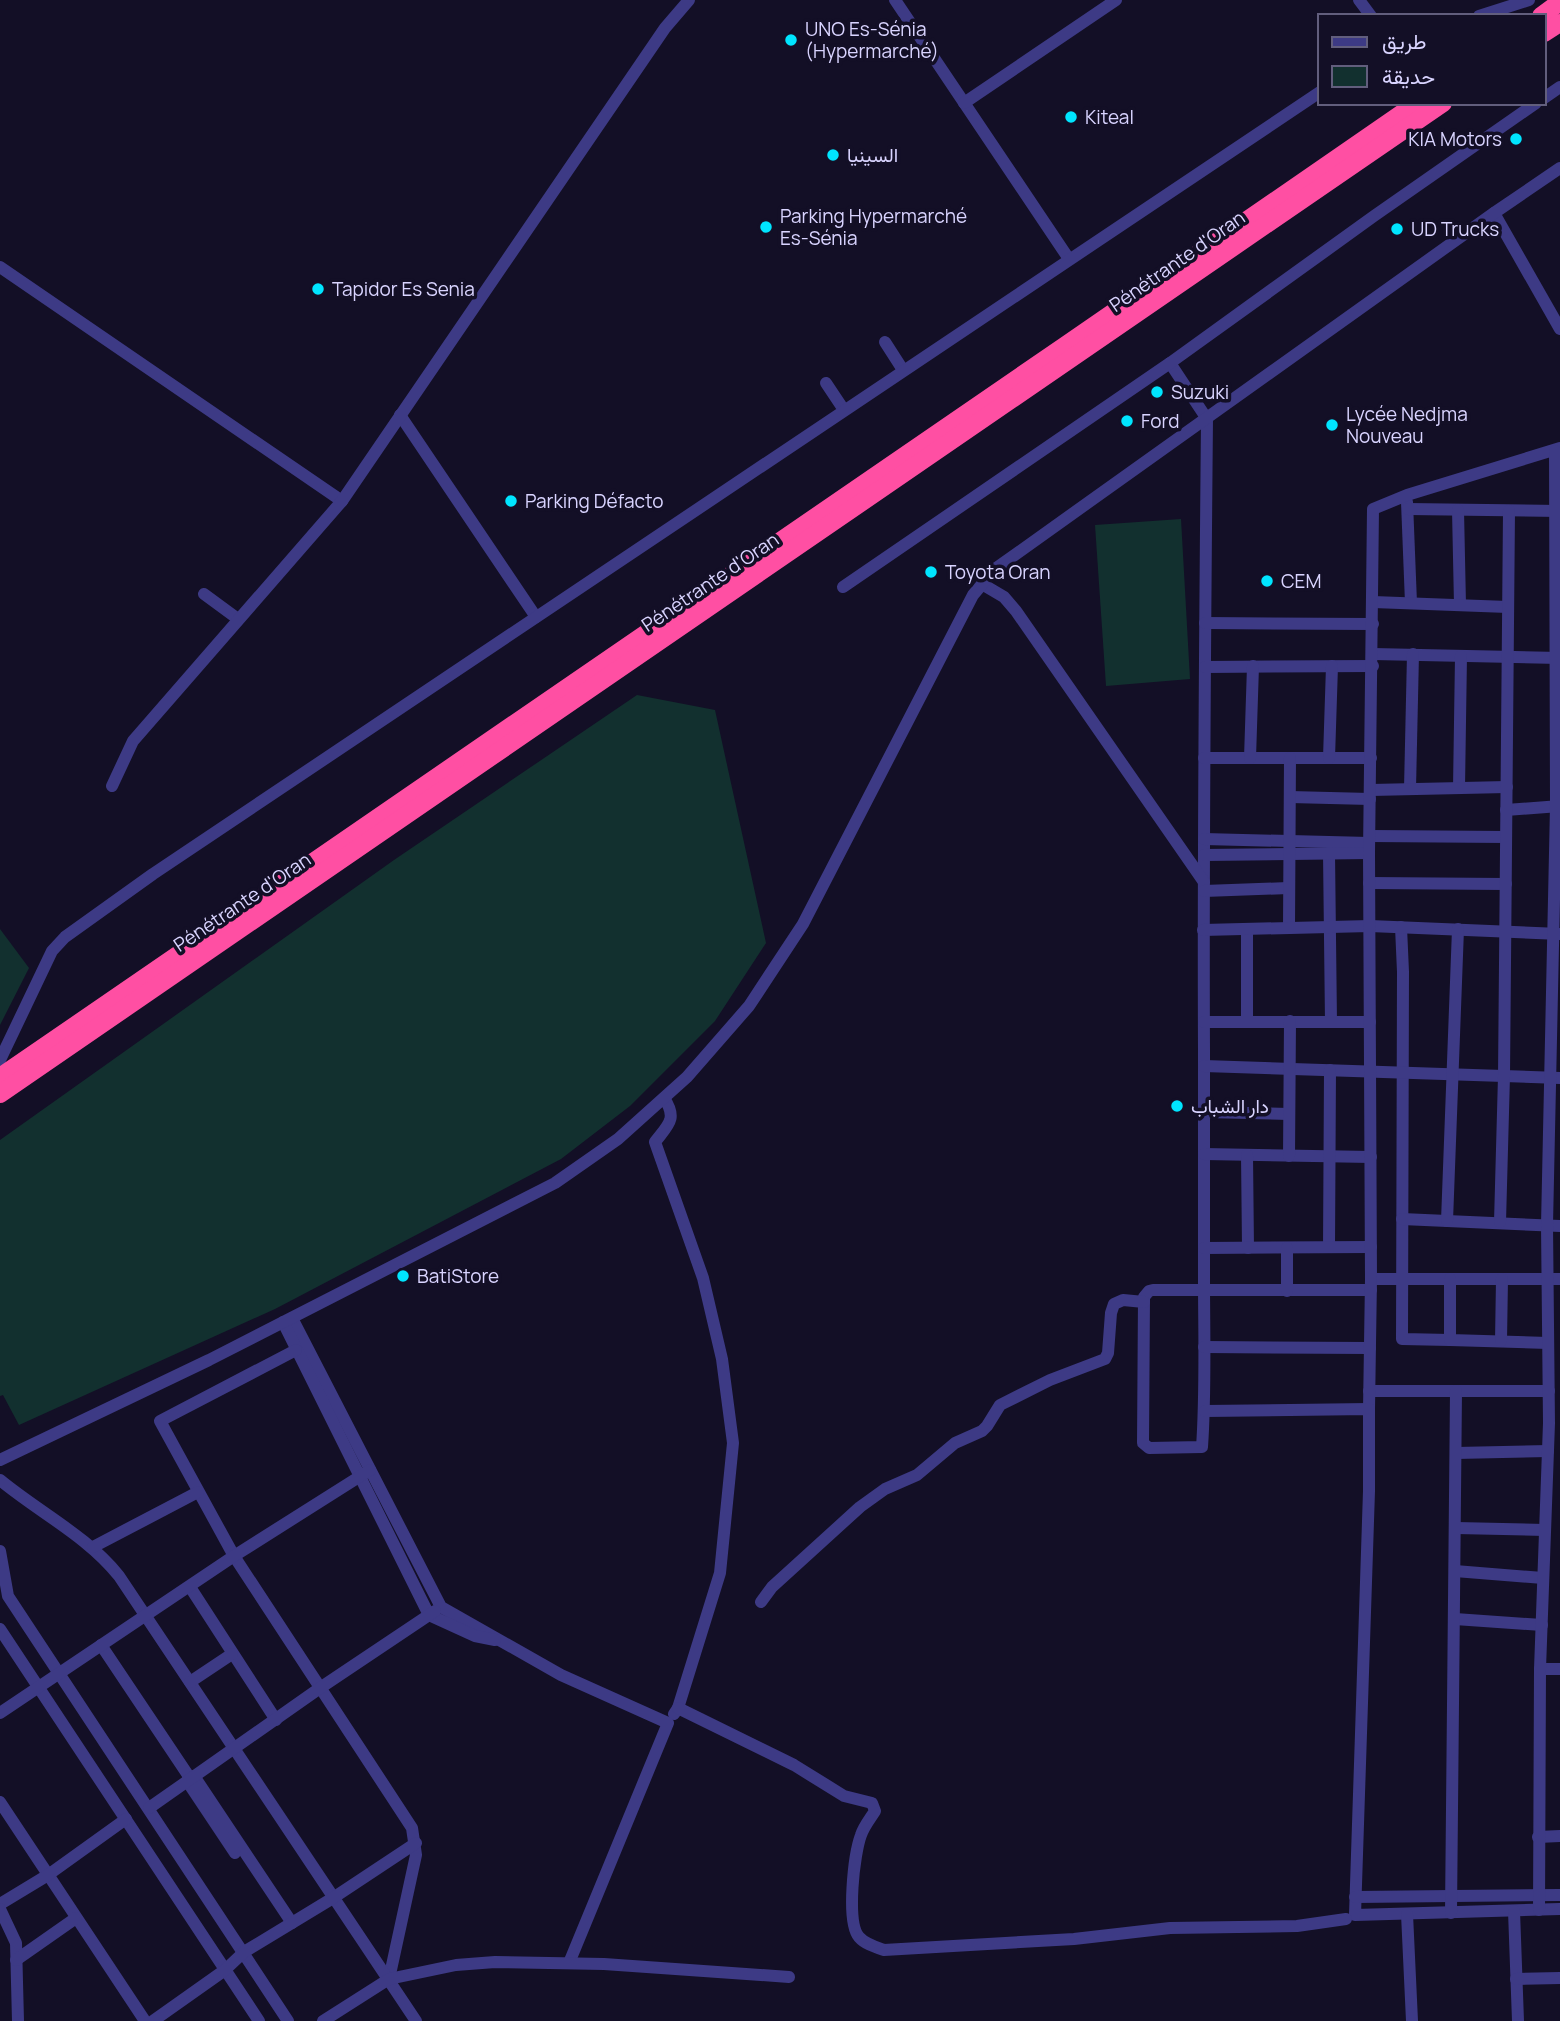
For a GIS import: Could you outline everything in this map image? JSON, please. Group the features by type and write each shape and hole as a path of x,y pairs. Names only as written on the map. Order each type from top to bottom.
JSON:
{"highway":[{"path":"1544,14 1560,2"},
{"name":"Pénétrante d'Oran","path":"0,1077 218,930 1414,105"},
{"name":"Pénétrante d'Oran","path":"0,1094 1440,105"}],"street":[{"path":"112,786 133,741 342,501 658,38 689,0"},
{"path":"895,0 1069,259"},
{"path":"964,103 1116,0"},
{"path":"1485,14 1529,0"},
{"path":"0,1060 52,951 65,937 153,874 1318,93"},
{"path":"843,587 1170,363 1533,105"},
{"path":"0,1461 287,1320 555,1183 618,1139 687,1077 749,1006 803,924 973,595 995,569 1560,168"},
{"path":"1494,213 1560,328"},
{"path":"0,267 342,501"},
{"path":"885,342 903,370"},
{"path":"1170,363 1207,419 1203,930 1204,1021 1204,1066 1204,1112 1204,1154 1204,1248 1204,1292 1204,1347 1205,1411 1202,1447 1149,1448 1143,1443 1144,1302 1146,1293 1153,1290 1204,1292 1287,1291 1371,1285 1402,1279 1553,1279"},
{"path":"826,383 844,410"},
{"path":"400,415 536,617"},
{"path":"1351,1917 1355,1897 1369,1504 1369,844 1373,509 1407,495 1557,450 1557,983 1553,1279 1548,1343 1549,1391 1555,1423 1548,1451 1540,1669 1539,1910"},
{"path":"1407,495 1411,603"},
{"path":"1408,509 1557,511"},
{"path":"1458,510 1460,605"},
{"path":"1500,1222 1504,1076 1509,511"},
{"path":"982,583 1003,597 1016,611 1204,887"},
{"path":"204,594 239,619"},
{"path":"1373,602 1508,607"},
{"path":"1205,623 1373,624"},
{"path":"1205,667 1332,666 1413,654 1558,658"},
{"path":"1410,789 1413,654"},
{"path":"1459,788 1461,656"},
{"path":"1250,758 1253,666"},
{"path":"1329,758 1332,666"},
{"path":"1204,758 1371,758"},
{"path":"1289,928 1290,758"},
{"path":"1290,797 1370,795 1410,789 1507,787"},
{"path":"1506,810 1558,806"},
{"path":"1204,855 1289,847 1506,837"},
{"path":"1204,839 1329,853 1369,844"},
{"path":"1329,853 1331,1022"},
{"path":"1369,883 1506,884"},
{"path":"1204,887 1289,888"},
{"path":"1203,930 1370,926 1557,934"},
{"path":"1401,927 1404,972 1402,1339 1548,1343"},
{"path":"1247,929 1247,1021"},
{"path":"1447,1220 1458,929"},
{"path":"1204,1021 1370,1022"},
{"path":"1289,1156 1290,1021"},
{"path":"1204,1066 1556,1078"},
{"path":"1329,1247 1331,1070"},
{"path":"569,1963 668,1723 678,1708 720,1573 733,1443 722,1359 703,1278 654,1142 671,1120 672,1109 664,1098"},
{"path":"1204,1112 1289,1114"},
{"path":"1204,1154 1371,1157"},
{"path":"1247,1155 1248,1248"},
{"path":"1402,1219 1554,1225"},
{"path":"1204,1248 1371,1247"},
{"path":"1287,1248 1287,1291"},
{"path":"1450,1279 1450,1340"},
{"path":"1500,1342 1502,1279"},
{"path":"761,1602 772,1587 860,1507 886,1489 917,1475 955,1443 982,1431 1000,1405 1050,1380 1103,1361 1108,1353 1114,1304 1119,1301 1144,1302"},
{"path":"287,1320 296,1350 429,1615 475,1636 502,1641"},
{"path":"287,1320 370,1470 441,1607 561,1675 668,1723"},
{"path":"1204,1347 1370,1348"},
{"path":"296,1350 160,1421 234,1556 412,1828 416,1855 389,1979"},
{"path":"1369,1391 1549,1391"},
{"path":"1451,1913 1456,1391"},
{"path":"1205,1411 1369,1409"},
{"path":"1456,1453 1548,1451"},
{"path":"0,1713 234,1556 370,1470"},
{"path":"0,1480 26,1502 93,1547 119,1576 416,2021"},
{"path":"93,1547 198,1492"},
{"path":"1456,1528 1545,1530"},
{"path":"0,1551 3,1592 288,2021"},
{"path":"1455,1571 1543,1578"},
{"path":"190,1587 276,1720"},
{"path":"149,1808 441,1607"},
{"path":"20,1614 0,1629 259,2021"},
{"path":"1455,1619 1542,1625"},
{"path":"101,1645 288,1925"},
{"path":"190,1682 232,1654"},
{"path":"1540,1669 1560,1669"},
{"path":"678,1708 794,1765 844,1796 872,1803 875,1811 862,1833 858,1847 852,1925 859,1937 884,1950 1074,1939 1170,1928 1297,1926 1351,1917 1560,1909"},
{"path":"0,1802 145,2021"},
{"path":"0,1904 48,1875 126,1819"},
{"path":"1538,1837 1560,1836"},
{"path":"153,2021 225,1970 244,1952 416,1843"},
{"path":"1355,1897 1560,1895"},
{"path":"0,1909 16,1943 18,2021"},
{"path":"1514,1911 1518,2021"},
{"path":"1407,1914 1412,2021"},
{"path":"16,1960 76,1918"},
{"path":"323,2021 389,1979 456,1965 495,1962 569,1963 789,1977"},
{"path":"1516,1979 1560,1978"}],"green space":[{"path":"1181,519 1190,679 1106,686 1095,525"},
{"path":"637,695 715,710 766,943 715,1021 630,1106 561,1159 275,1309 19,1425 3,1395 0,1396 0,1140 394,860"},
{"path":"0,929 29,968 0,1025"}],"place":[{"name":"UNO Es-Sénia (Hypermarché)","path":"791,40"},
{"name":"Kiteal","path":"1071,117"},
{"name":"KIA Motors","path":"1516,139"},
{"name":"السينيا","path":"833,155"},
{"name":"Parking Hypermarché Es-Sénia","path":"766,227"},
{"name":"UD Trucks","path":"1397,229"},
{"name":"Tapidor Es Senia","path":"318,289"},
{"name":"Suzuki","path":"1157,392"},
{"name":"Ford","path":"1127,421"},
{"name":"Lycée Nedjma Nouveau","path":"1332,425"},
{"name":"Parking Défacto","path":"511,501"},
{"name":"Toyota Oran","path":"931,572"},
{"name":"CEM","path":"1267,581"},
{"name":"دار الشباب","path":"1177,1106"},
{"name":"BatiStore","path":"403,1276"}]}
